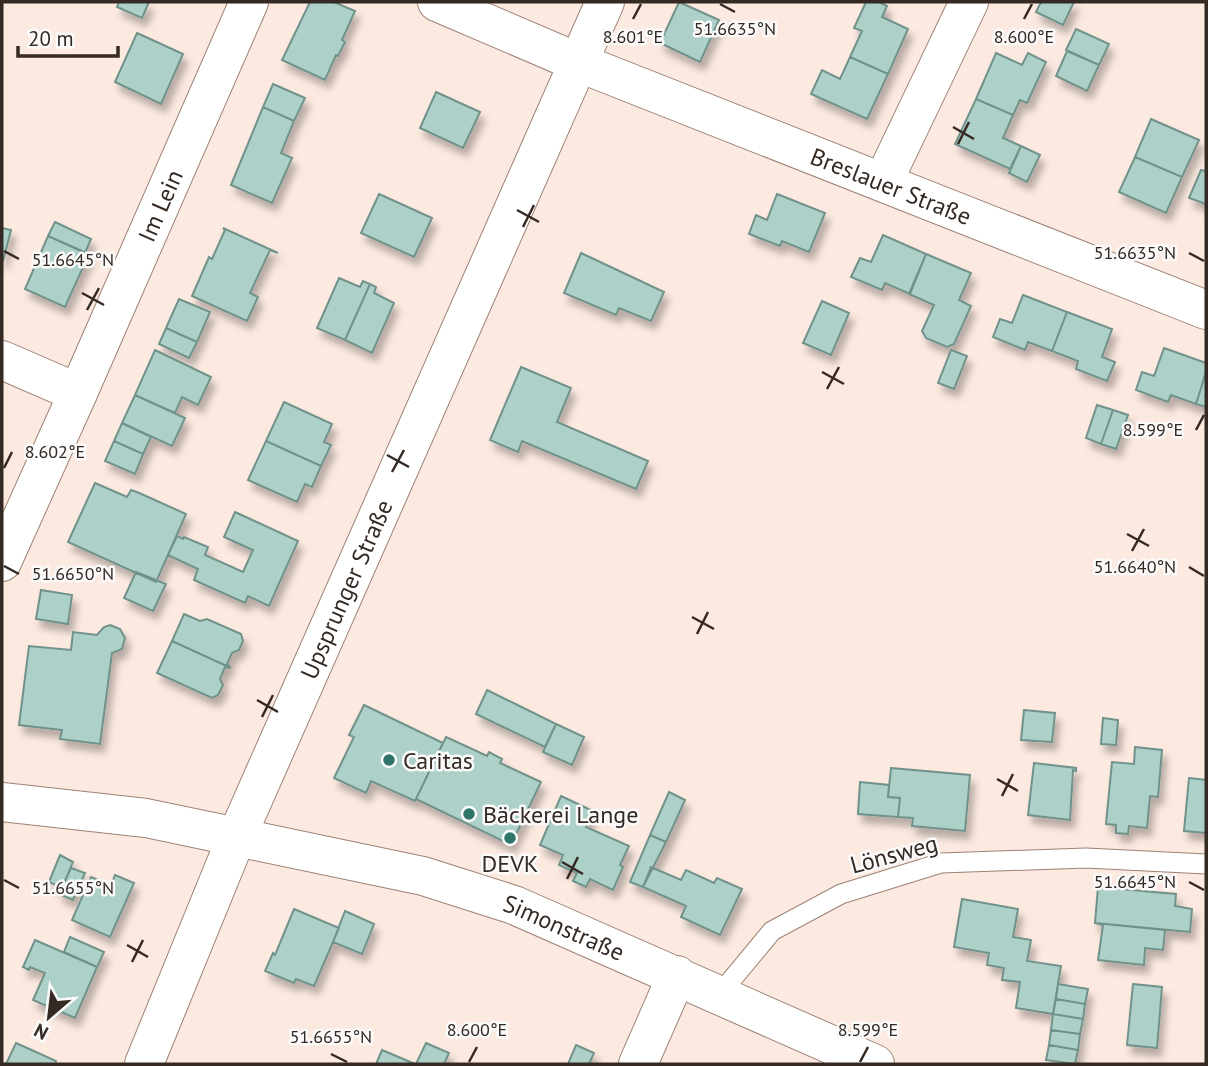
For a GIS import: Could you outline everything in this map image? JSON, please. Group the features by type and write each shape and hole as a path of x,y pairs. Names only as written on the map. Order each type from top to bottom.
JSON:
{"street":[{"name":"Im Lein","path":"2,562 249,2"},
{"name":"Breslauer Straße","path":"437,2 578,62 1206,310"},
{"name":"Upsprunger Straße","path":"144,1064 237,836 605,2"},
{"path":"883,182 969,2"},
{"path":"2,360 78,393"},
{"name":"Simonstraße","path":"2,802 146,818 423,876 513,905 874,1064"},
{"path":"638,1064 677,975"}],"lane":[{"name":"Lönsweg","path":"719,995 772,931 841,894 941,863 1086,858 1206,864"}],"building":[{"path":"119,2 149,2 142,18 117,7"},
{"path":"310,2 334,2 355,11 342,40 345,42 325,80 282,60"},
{"path":"679,2 719,20 700,62 660,43"},
{"path":"866,2 879,2 887,6 882,17 908,29 888,74 850,57 862,31 854,28"},
{"path":"1041,2 1074,2 1063,25 1036,12"},
{"path":"1076,29 1109,44 1099,65 1066,50"},
{"path":"137,33 183,54 161,104 115,82"},
{"path":"1067,51 1099,65 1087,91 1056,76"},
{"path":"996,53 1022,65 1028,53 1046,62 1027,103 1020,100 1013,115 976,99"},
{"path":"850,57 888,74 867,119 811,94 822,70 840,79"},
{"path":"273,84 305,98 294,121 263,107"},
{"path":"436,92 480,112 463,148 420,128"},
{"path":"976,99 1013,115 1003,138 1021,146 1010,169 955,144"},
{"path":"263,107 294,121 281,153 292,158 272,203 231,185"},
{"path":"1151,119 1199,140 1182,177 1135,157"},
{"path":"1021,146 1040,155 1027,182 1009,173"},
{"path":"1135,157 1182,177 1166,213 1119,192"},
{"path":"1201,170 1206,171 1206,204 1189,198"},
{"path":"379,194 432,218 414,257 361,233"},
{"path":"777,194 825,213 809,252 782,241 780,246 749,234 756,215 767,220"},
{"path":"55,222 91,239 85,253 48,236"},
{"path":"2,228 11,230 3,261 2,261"},
{"path":"223,228 278,253 270,250 250,293 258,297 247,321 192,296 209,257 212,259 225,230"},
{"path":"883,235 926,254 910,294 885,283 882,290 851,277 860,258 871,262"},
{"path":"48,236 89,254 65,307 25,289"},
{"path":"581,253 664,292 651,321 619,308 616,315 564,293"},
{"path":"926,254 971,273 959,300 971,306 954,344 947,347 926,338 922,331 934,305 909,294"},
{"path":"339,278 360,287 363,281 370,284 345,340 317,328"},
{"path":"370,284 376,287 374,293 394,303 372,353 345,340"},
{"path":"1023,295 1067,312 1052,351 1028,342 1025,350 993,337 1000,319 1012,323"},
{"path":"179,299 210,312 197,342 166,328"},
{"path":"822,301 849,313 831,355 803,343"},
{"path":"1067,312 1112,329 1102,357 1115,362 1107,381 1076,369 1078,361 1052,351"},
{"path":"166,328 197,342 189,358 159,344"},
{"path":"1164,348 1206,363 1206,372 1196,404 1171,395 1168,402 1136,390 1142,372 1154,376"},
{"path":"155,350 211,377 198,405 182,397 175,413 135,395"},
{"path":"951,350 967,356 954,389 938,383"},
{"path":"521,367 571,388 557,422 648,461 636,489 522,441 518,452 490,440"},
{"path":"1206,372 1206,407 1196,404"},
{"path":"135,395 185,418 172,446 122,423"},
{"path":"284,402 332,424 324,442 331,445 321,466 266,441"},
{"path":"1097,405 1113,410 1101,444 1086,438"},
{"path":"1113,410 1128,415 1116,449 1101,444"},
{"path":"122,423 151,437 143,454 114,441"},
{"path":"114,441 143,454 135,474 105,461"},
{"path":"266,441 321,466 312,487 305,484 297,502 248,480"},
{"path":"95,483 127,497 131,490 137,492 186,514 156,582 68,542"},
{"path":"235,512 298,541 269,606 248,596 245,603 194,580 198,569 168,555 177,536 183,539 184,537 208,547 205,555 243,572 253,550 224,537"},
{"path":"136,572 166,584 153,611 124,598"},
{"path":"41,590 72,595 68,624 36,619"},
{"path":"184,614 200,621 207,619 241,634 243,641 239,650 232,653 227,664 231,668 172,641"},
{"path":"110,625 120,629 125,638 122,649 112,653 100,744 60,739 62,730 19,725 29,646 71,650 73,632 97,635"},
{"path":"172,641 231,668 225,667 220,679 223,685 218,695 212,698 157,673"},
{"path":"487,690 556,724 545,747 476,714"},
{"name":"Caritas","path":"364,705 443,743 415,801 371,781 366,793 334,778 354,737 349,735"},
{"path":"1024,710 1055,713 1052,742 1021,740"},
{"path":"1103,718 1118,720 1116,745 1101,744"},
{"path":"556,724 584,737 572,765 543,752"},
{"path":"446,737 487,756 489,752 502,759 500,763 541,782 511,845 416,799"},
{"path":"1135,747 1162,750 1158,797 1150,796 1147,828 1129,826 1128,834 1116,833 1116,825 1106,824 1112,762 1134,764"},
{"path":"1034,763 1076,768 1076,771 1073,770 1070,820 1028,815"},
{"path":"891,768 970,775 965,831 912,826 913,818 898,817 900,798 888,797"},
{"path":"1189,778 1206,780 1206,833 1184,831"},
{"path":"860,782 889,785 888,797 900,798 898,817 858,814"},
{"path":"669,792 685,800 666,842 650,835"},
{"path":"561,796 593,811 586,827 629,846 613,890 590,879 586,887 573,881 577,873 559,865 563,855 540,845"},
{"path":"650,835 666,842 643,887 630,882"},
{"path":"60,855 73,862 62,888 49,882"},
{"path":"651,867 681,880 686,870 714,883 717,878 742,889 720,935 681,917 686,906 643,887"},
{"path":"71,868 85,873 73,900 59,894"},
{"path":"115,875 134,883 110,937 72,920 91,877 111,885"},
{"path":"1098,887 1176,894 1175,906 1192,909 1190,932 1095,923"},
{"path":"962,899 1018,909 1013,937 1031,940 1027,961 1061,966 1053,1014 1016,1008 1020,982 1002,980 1004,968 987,965 989,953 954,947"},
{"path":"294,909 339,928 314,986 296,979 294,983 265,971 273,953 275,955"},
{"path":"345,911 374,924 362,954 333,942"},
{"path":"1095,923 1165,930 1163,950 1145,948 1144,965 1098,960 1103,925"},
{"path":"70,937 104,952 97,967 64,952"},
{"path":"35,940 97,967 75,1018 33,1000 45,973 23,967"},
{"path":"1058,984 1088,989 1085,1004 1056,999"},
{"path":"1133,984 1162,987 1157,1048 1127,1045"},
{"path":"1056,999 1085,1004 1083,1019 1053,1014"},
{"path":"1053,1014 1083,1019 1080,1034 1051,1030"},
{"path":"1051,1030 1080,1034 1078,1050 1049,1045"},
{"path":"16,1043 56,1061 55,1064 6,1064"},
{"path":"426,1043 449,1053 444,1064 416,1064"},
{"path":"576,1045 594,1053 589,1064 568,1064"},
{"path":"1049,1045 1078,1050 1075,1064 1046,1060"},
{"path":"382,1050 415,1064 376,1064"}],"place":[{"name":"Caritas","path":"389,760"},
{"name":"Bäckerei Lange","path":"469,814"},
{"name":"DEVK","path":"510,838"}]}
